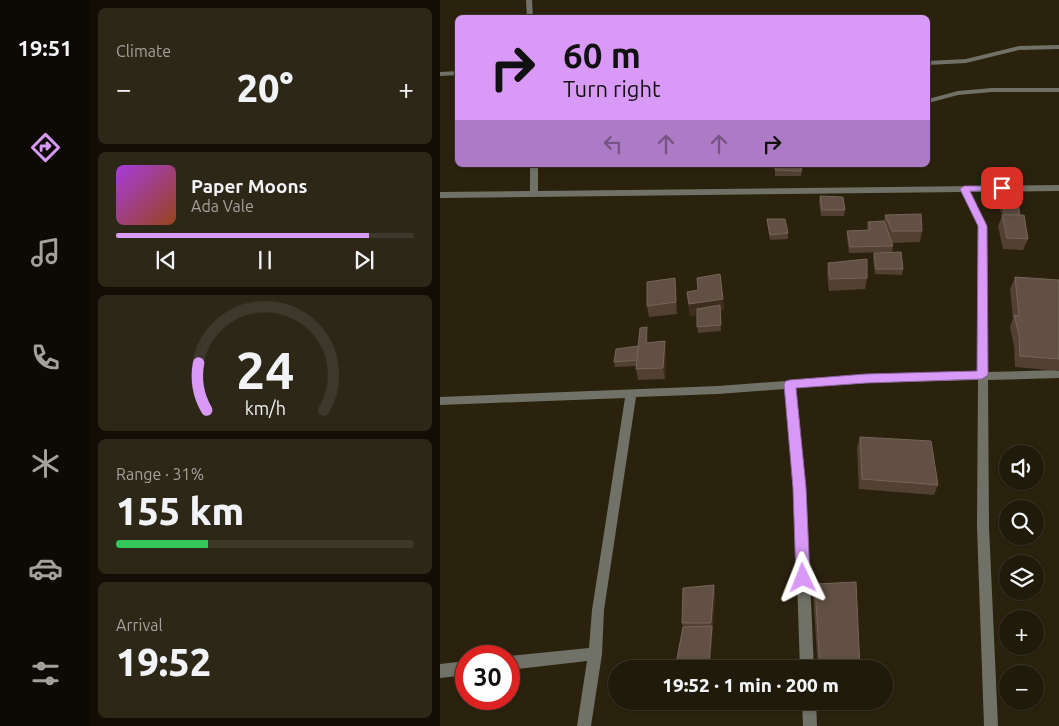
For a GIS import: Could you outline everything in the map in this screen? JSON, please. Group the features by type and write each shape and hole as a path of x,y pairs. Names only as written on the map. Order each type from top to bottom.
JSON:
{"street":[{"path":"529,0 530,15"},
{"path":"930,63 966,62 1019,48 1059,47"},
{"path":"440,74 455,73"},
{"path":"930,101 958,94 992,90 1059,90"},
{"path":"534,167 534,194"},
{"path":"440,195 1059,188"},
{"path":"964,189 983,226 983,527 991,726"},
{"path":"440,401 631,394 866,379 1059,374"},
{"path":"790,384 800,488 807,660"},
{"path":"584,726 595,654 598,610 631,394"},
{"path":"520,662 595,654"},
{"path":"440,671 455,669"},
{"path":"809,710 810,726"}],"building":[{"path":"775,167 802,167 801,171 775,170"},
{"path":"820,196 843,197 845,210 822,210"},
{"path":"1000,197 1017,197 1020,215 1005,215"},
{"path":"921,214 922,231 892,231 885,215"},
{"path":"1002,215 1024,215 1028,239 1007,238"},
{"path":"767,219 785,219 788,233 770,235"},
{"path":"884,221 893,246 850,247 847,231 870,230 868,222"},
{"path":"901,252 903,269 876,269 874,253"},
{"path":"867,259 867,278 830,279 828,263"},
{"path":"720,274 723,299 689,304 687,292 698,290 697,278"},
{"path":"1015,277 1059,280 1059,359 1020,356 1019,335 1014,315 1019,316"},
{"path":"675,278 676,302 647,306 647,282"},
{"path":"720,305 721,325 697,327 697,309"},
{"path":"647,327 646,343 665,341 663,368 636,369 640,328"},
{"path":"638,346 637,360 614,362 616,349"},
{"path":"860,437 931,441 938,485 862,479"},
{"path":"856,582 860,660 819,660 815,584"},
{"path":"714,585 711,623 682,623 683,588"},
{"path":"712,626 709,660 677,660 683,627"}],"route":[{"path":"803,578 800,488 790,384 982,375 983,226 964,189 1002,188"}]}
